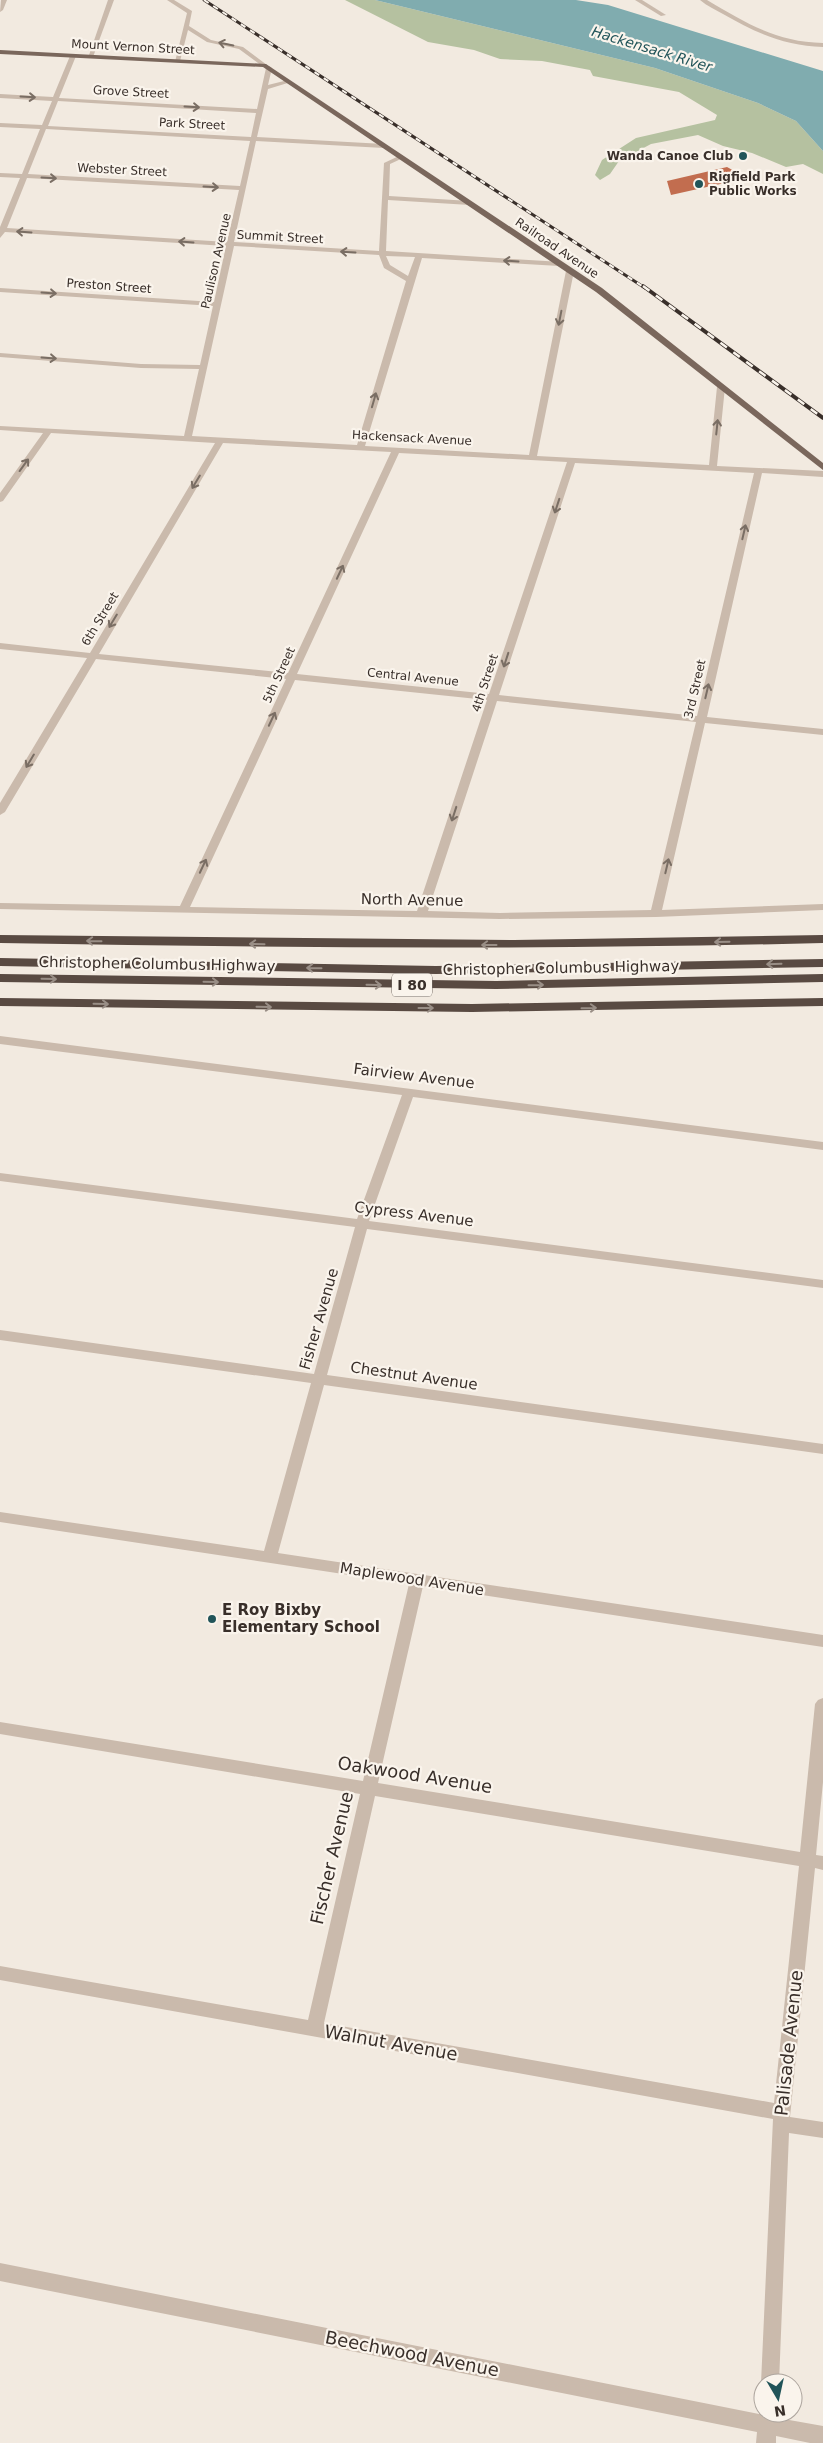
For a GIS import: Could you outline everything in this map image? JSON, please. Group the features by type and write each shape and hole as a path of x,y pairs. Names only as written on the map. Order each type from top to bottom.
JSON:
{"highway":[{"name":"Christopher Columbus Highway","path":"0,939 423,946 598,945 823,939"},
{"name":"Christopher Columbus Highway","path":"0,962 436,970 823,963"},
{"name":"Christopher Columbus Highway","path":"0,978 496,985 823,978"},
{"name":"I 80","path":"0,1002 445,1008 823,1002"}],"main road":[{"name":"Mount Vernon Street","path":"0,52 266,67"},
{"name":"Railroad Avenue","path":"266,67 599,290 823,467"}],"street":[{"path":"0,10 4,0"},
{"path":"90,56 111,0"},
{"path":"170,0 190,12 177,61"},
{"path":"638,0 663,15"},
{"path":"703,0 769,37 788,43 823,45"},
{"path":"186,26 209,41 241,48 266,67"},
{"path":"1,232 26,176 74,56"},
{"name":"Paulison Avenue","path":"188,438 260,110 265,86 266,67"},
{"path":"265,86 287,81"},
{"name":"Grove Street","path":"0,96 260,110"},
{"name":"Park Street","path":"0,125 384,146"},
{"path":"401,157 387,163 387,198 382,254 387,266 410,280"},
{"name":"Webster Street","path":"0,175 243,188"},
{"path":"387,198 470,203"},
{"name":"Summit Street","path":"1,232 559,264"},
{"path":"361,447 410,280 419,256"},
{"path":"533,457 570,271"},
{"name":"Preston Street","path":"0,290 217,304"},
{"path":"0,355 141,366 204,367"},
{"path":"713,467 721,387"},
{"name":"Hackensack Avenue","path":"0,428 823,474"},
{"path":"0,498 49,431"},
{"name":"6th Street","path":"0,812 221,440"},
{"name":"5th Street","path":"183,911 397,449"},
{"name":"4th Street","path":"421,916 572,459"},
{"name":"3rd Street","path":"656,914 758,470"},
{"name":"Central Avenue","path":"0,646 823,732"},
{"name":"North Avenue","path":"0,906 421,916 656,914 823,907"},
{"name":"Fairview Avenue","path":"0,1040 823,1146"},
{"name":"Fisher Avenue","path":"270,1557 362,1224 409,1092"},
{"name":"Cypress Avenue","path":"0,1177 823,1284"},
{"name":"Chestnut Avenue","path":"0,1335 823,1449"},
{"name":"Maplewood Avenue","path":"0,1517 823,1641"},
{"name":"Fischer Avenue","path":"314,2029 416,1579"},
{"name":"Palisade Avenue","path":"770,2373 782,2118 815,1862 823,1704"},
{"name":"Oakwood Avenue","path":"0,1728 815,1862"},
{"name":"Walnut Avenue","path":"0,1973 314,2029 782,2118 823,2130"},
{"name":"Beechwood Avenue","path":"0,2272 767,2427 823,2436"}],"green space":[{"path":"345,0 375,0 655,68 758,103 796,121 823,151 823,174 803,164 786,167 752,153 723,146 698,135 651,144 619,161 610,174 600,180 595,175 602,160 636,138 715,120 717,115 679,92 593,76 590,70 542,61 500,59 474,50 428,42"}],"water":[{"name":"Hackensack River","path":"375,0 576,0 608,5 823,71 823,151 796,121 758,103 655,68"}],"building":[{"name":"Rigfield Park Public Works","path":"727,167 747,178 671,195 667,181"}],"railway":[{"path":"204,0 645,288"},
{"path":"643,286 823,418"}],"place":[{"name":"Wanda Canoe Club","path":"743,156"},
{"name":"Rigfield Park Public Works","path":"699,184"},
{"name":"E Roy Bixby Elementary School","path":"212,1619"}]}
